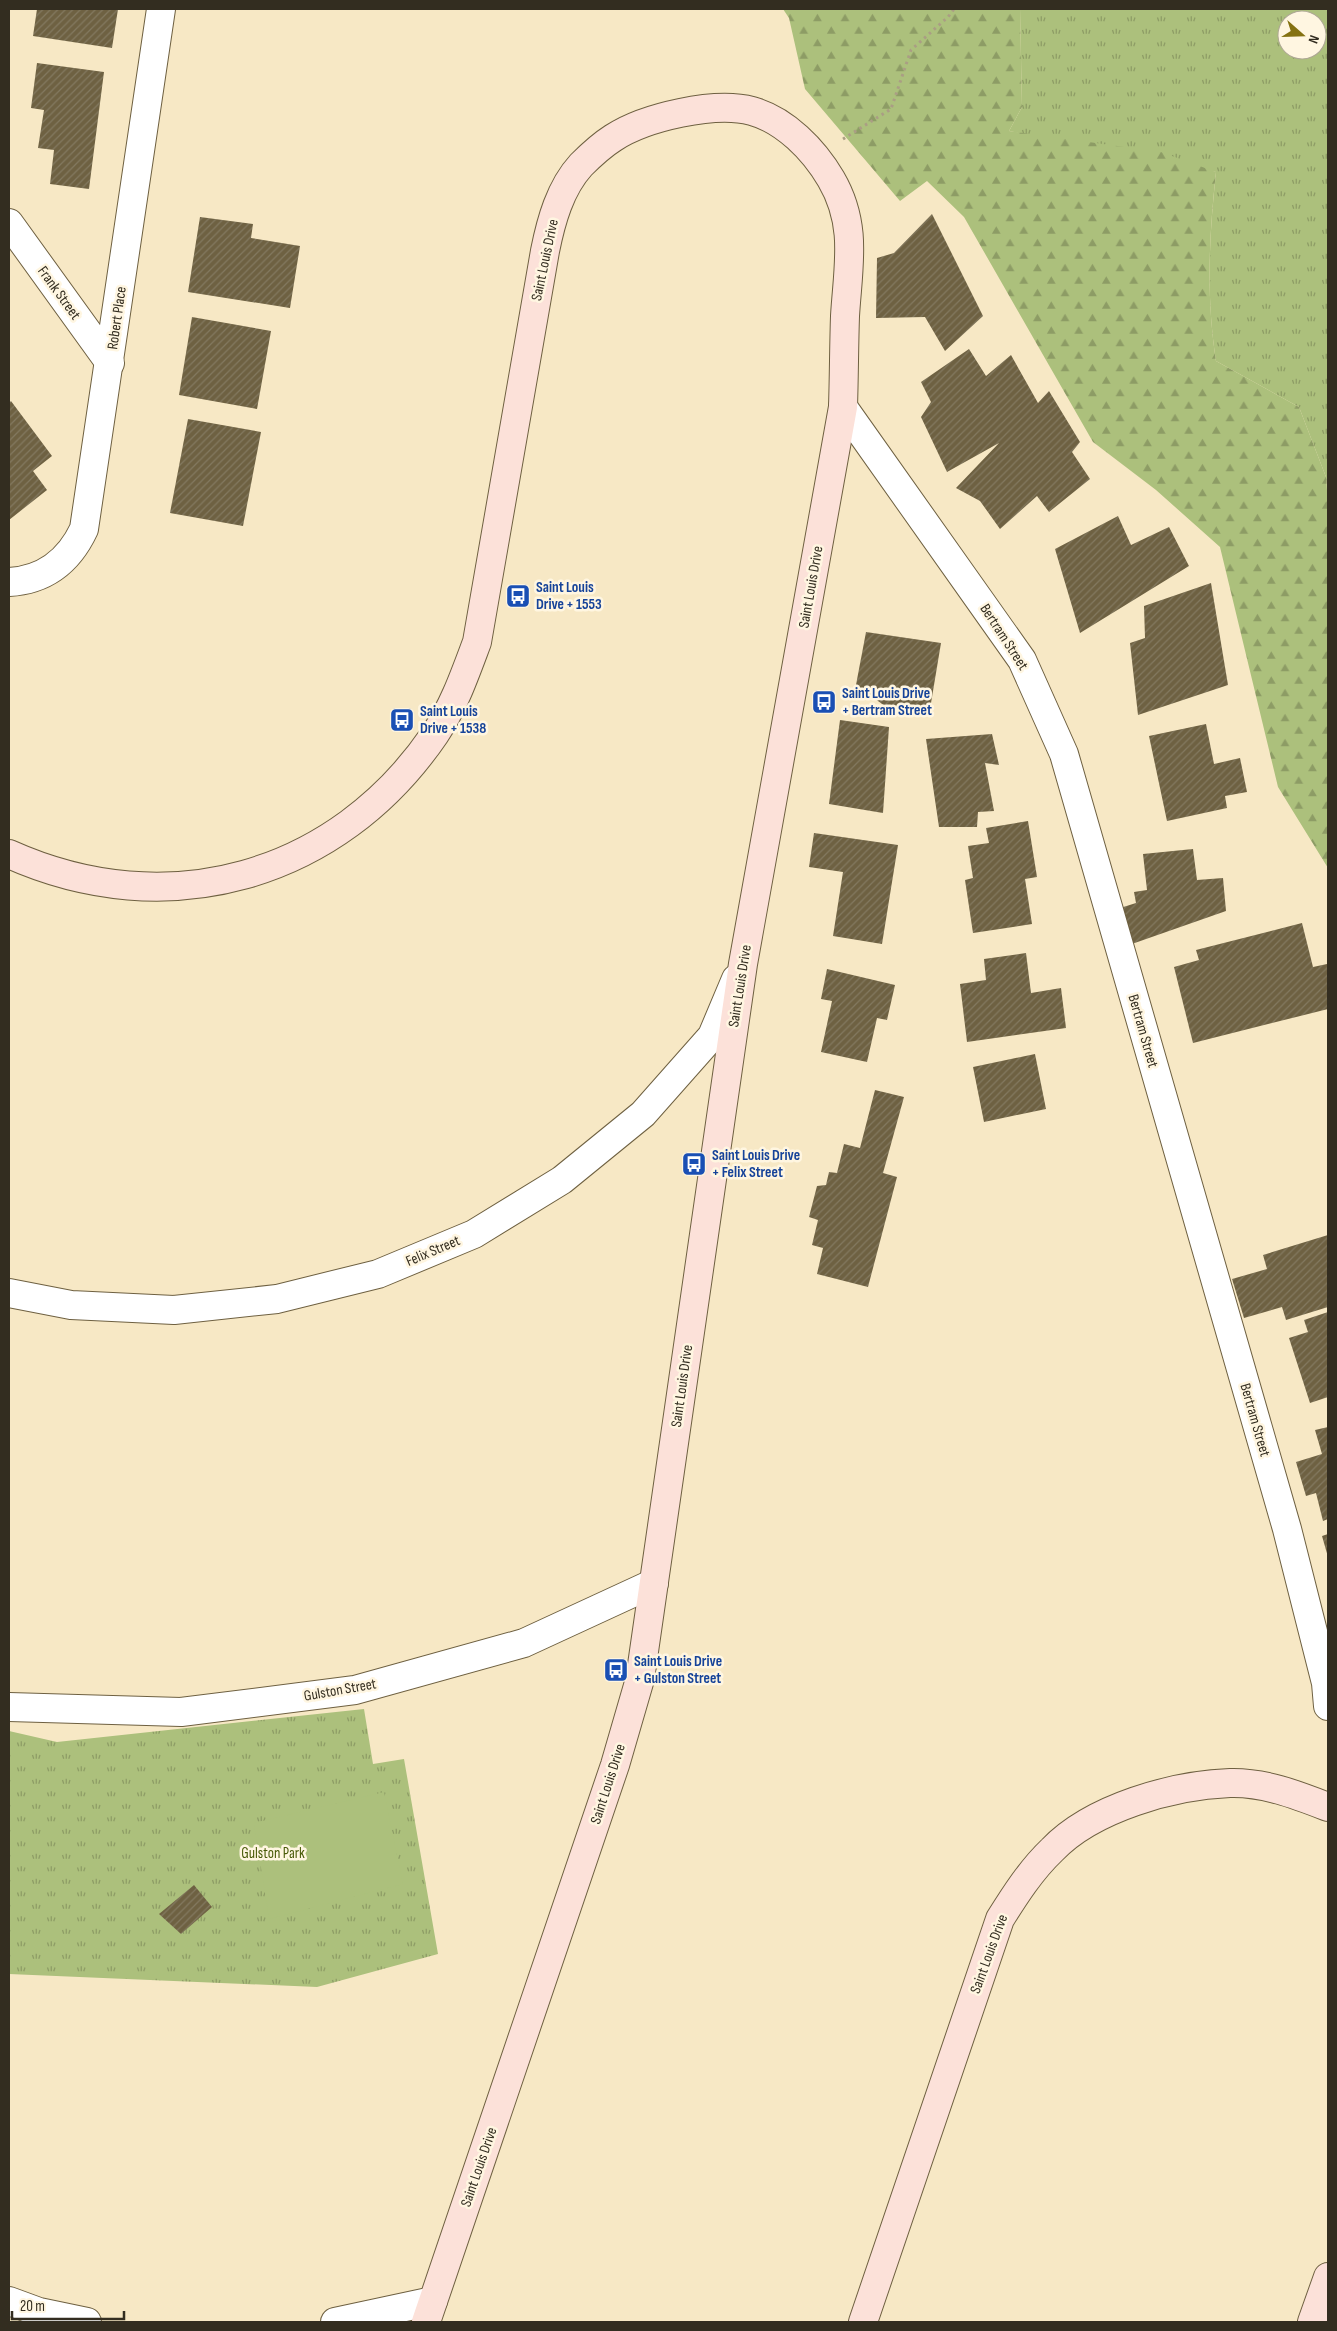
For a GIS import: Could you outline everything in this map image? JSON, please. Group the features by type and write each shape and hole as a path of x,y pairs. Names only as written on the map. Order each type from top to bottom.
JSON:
{"street":[{"name":"Robert Place","path":"9,582 33,578 54,567 72,551 84,529 110,363 160,9"},
{"name":"Saint Louis Drive","path":"9,854 40,868 88,881 137,888 187,886 236,877 284,861 329,838 369,808 405,773 436,733 460,689 477,642 544,251 556,206 580,166 614,137 643,124 690,112 720,108 752,111 785,126 815,156 832,180 842,204 851,247 846,315 843,407 743,964 640,1679 615,1765 430,2312"},
{"name":"Frank Street","path":"9,223 110,363"},
{"name":"Bertram Street","path":"843,407 1022,660 1064,754 1287,1529 1326,1683 1328,1706"},
{"name":"Felix Street","path":"9,1293 71,1305 174,1310 277,1299 378,1274 474,1234 562,1180 643,1114 712,1036 743,964"},
{"name":"Gulston Street","path":"9,1707 181,1712 355,1690 524,1642 654,1583"},
{"name":"Saint Louis Drive","path":"863,2322 1000,1919 1016,1892 1052,1849 1076,1830 1108,1812 1161,1793 1230,1783 1285,1790 1328,1807"},
{"path":"1312,2322 1328,2277"},
{"path":"9,2301 39,2312 87,2322"},
{"path":"335,2322 430,2312"}],"path":[{"path":"815,156 891,109 911,50 948,17 954,9"}],"green space":[{"path":"783,9 1020,9 1022,107 1009,131 1161,152 1216,172 1212,220 1210,289 1216,361 1299,407 1326,477 1328,503 1328,868 1278,787 1220,547 1156,490 1093,442 964,217 927,181 900,201 805,89 789,18"},
{"path":"1020,9 1328,9 1328,503 1326,477 1299,407 1216,361 1211,313 1210,266 1216,172 1009,131 1022,107"},
{"name":"Gulston Park","path":"364,1709 373,1764 404,1759 438,1954 317,1987 9,1974 9,1731 57,1742"},
{"path":"384,1792 403,1884 269,1919 254,1823"}],"building":[{"path":"37,9 118,9 112,48 33,36"},
{"path":"37,63 104,72 89,189 50,184 54,150 38,148 44,110 31,108"},
{"path":"932,214 983,316 945,351 925,317 876,318 877,258 894,253"},
{"path":"200,217 253,224 251,238 300,246 290,308 188,292"},
{"path":"192,317 271,331 257,409 179,395"},
{"path":"969,349 986,376 1011,355 1038,403 1049,391 1080,442 1072,452 1090,479 1049,512 1037,496 1000,529 980,501 956,488 999,443 947,472 921,417 931,402 921,382"},
{"path":"11,401 52,456 33,471 47,490 9,520 9,403"},
{"path":"188,419 261,432 243,526 170,513"},
{"path":"1118,516 1131,545 1169,527 1189,566 1080,633 1055,549"},
{"path":"1211,583 1228,685 1138,715 1130,643 1145,638 1144,606"},
{"path":"866,632 941,643 929,715 889,709 856,685"},
{"path":"840,720 889,727 883,813 829,804"},
{"path":"1206,724 1214,764 1240,758 1247,792 1225,796 1227,808 1167,821 1149,736"},
{"path":"992,734 999,765 985,763 994,811 978,812 977,827 939,827 926,739"},
{"path":"1028,821 1037,877 1025,879 1032,924 973,933 965,880 973,878 968,846 989,843 986,828"},
{"path":"814,833 898,845 882,944 833,936 843,872 809,867"},
{"path":"1193,849 1197,880 1223,878 1226,911 1129,945 1117,909 1136,903 1134,892 1147,890 1143,854"},
{"path":"1302,923 1313,967 1327,964 1328,1009 1193,1043 1174,967 1199,960 1196,950"},
{"path":"1026,953 1031,993 1061,988 1066,1028 967,1042 960,984 986,980 984,959"},
{"path":"827,969 895,985 887,1020 877,1018 867,1062 821,1052 832,1001 821,999"},
{"path":"1035,1054 1046,1109 984,1122 973,1067"},
{"path":"875,1090 904,1097 883,1173 897,1177 868,1287 817,1274 823,1248 812,1245 818,1220 809,1217 817,1186 826,1185 829,1172 837,1173 844,1144 860,1148"},
{"path":"1328,1235 1328,1307 1286,1320 1282,1307 1244,1318 1232,1279 1267,1269 1263,1255"},
{"path":"1328,1312 1328,1397 1310,1403 1289,1338 1308,1332 1304,1320"},
{"path":"1328,1427 1328,1519 1323,1521 1316,1493 1306,1496 1296,1462 1322,1454 1315,1430"},
{"path":"1328,1534 1328,1557 1322,1536"},
{"path":"194,1885 212,1907 181,1934 159,1914"}],"place":[{"name":"Saint Louis Drive + 1553","path":"518,596"},
{"name":"Saint Louis Drive + Bertram Street","path":"824,702"},
{"name":"Saint Louis Drive + 1538","path":"402,720"},
{"name":"Saint Louis Drive + Felix Street","path":"694,1164"},
{"name":"Saint Louis Drive + Gulston Street","path":"616,1670"}]}
